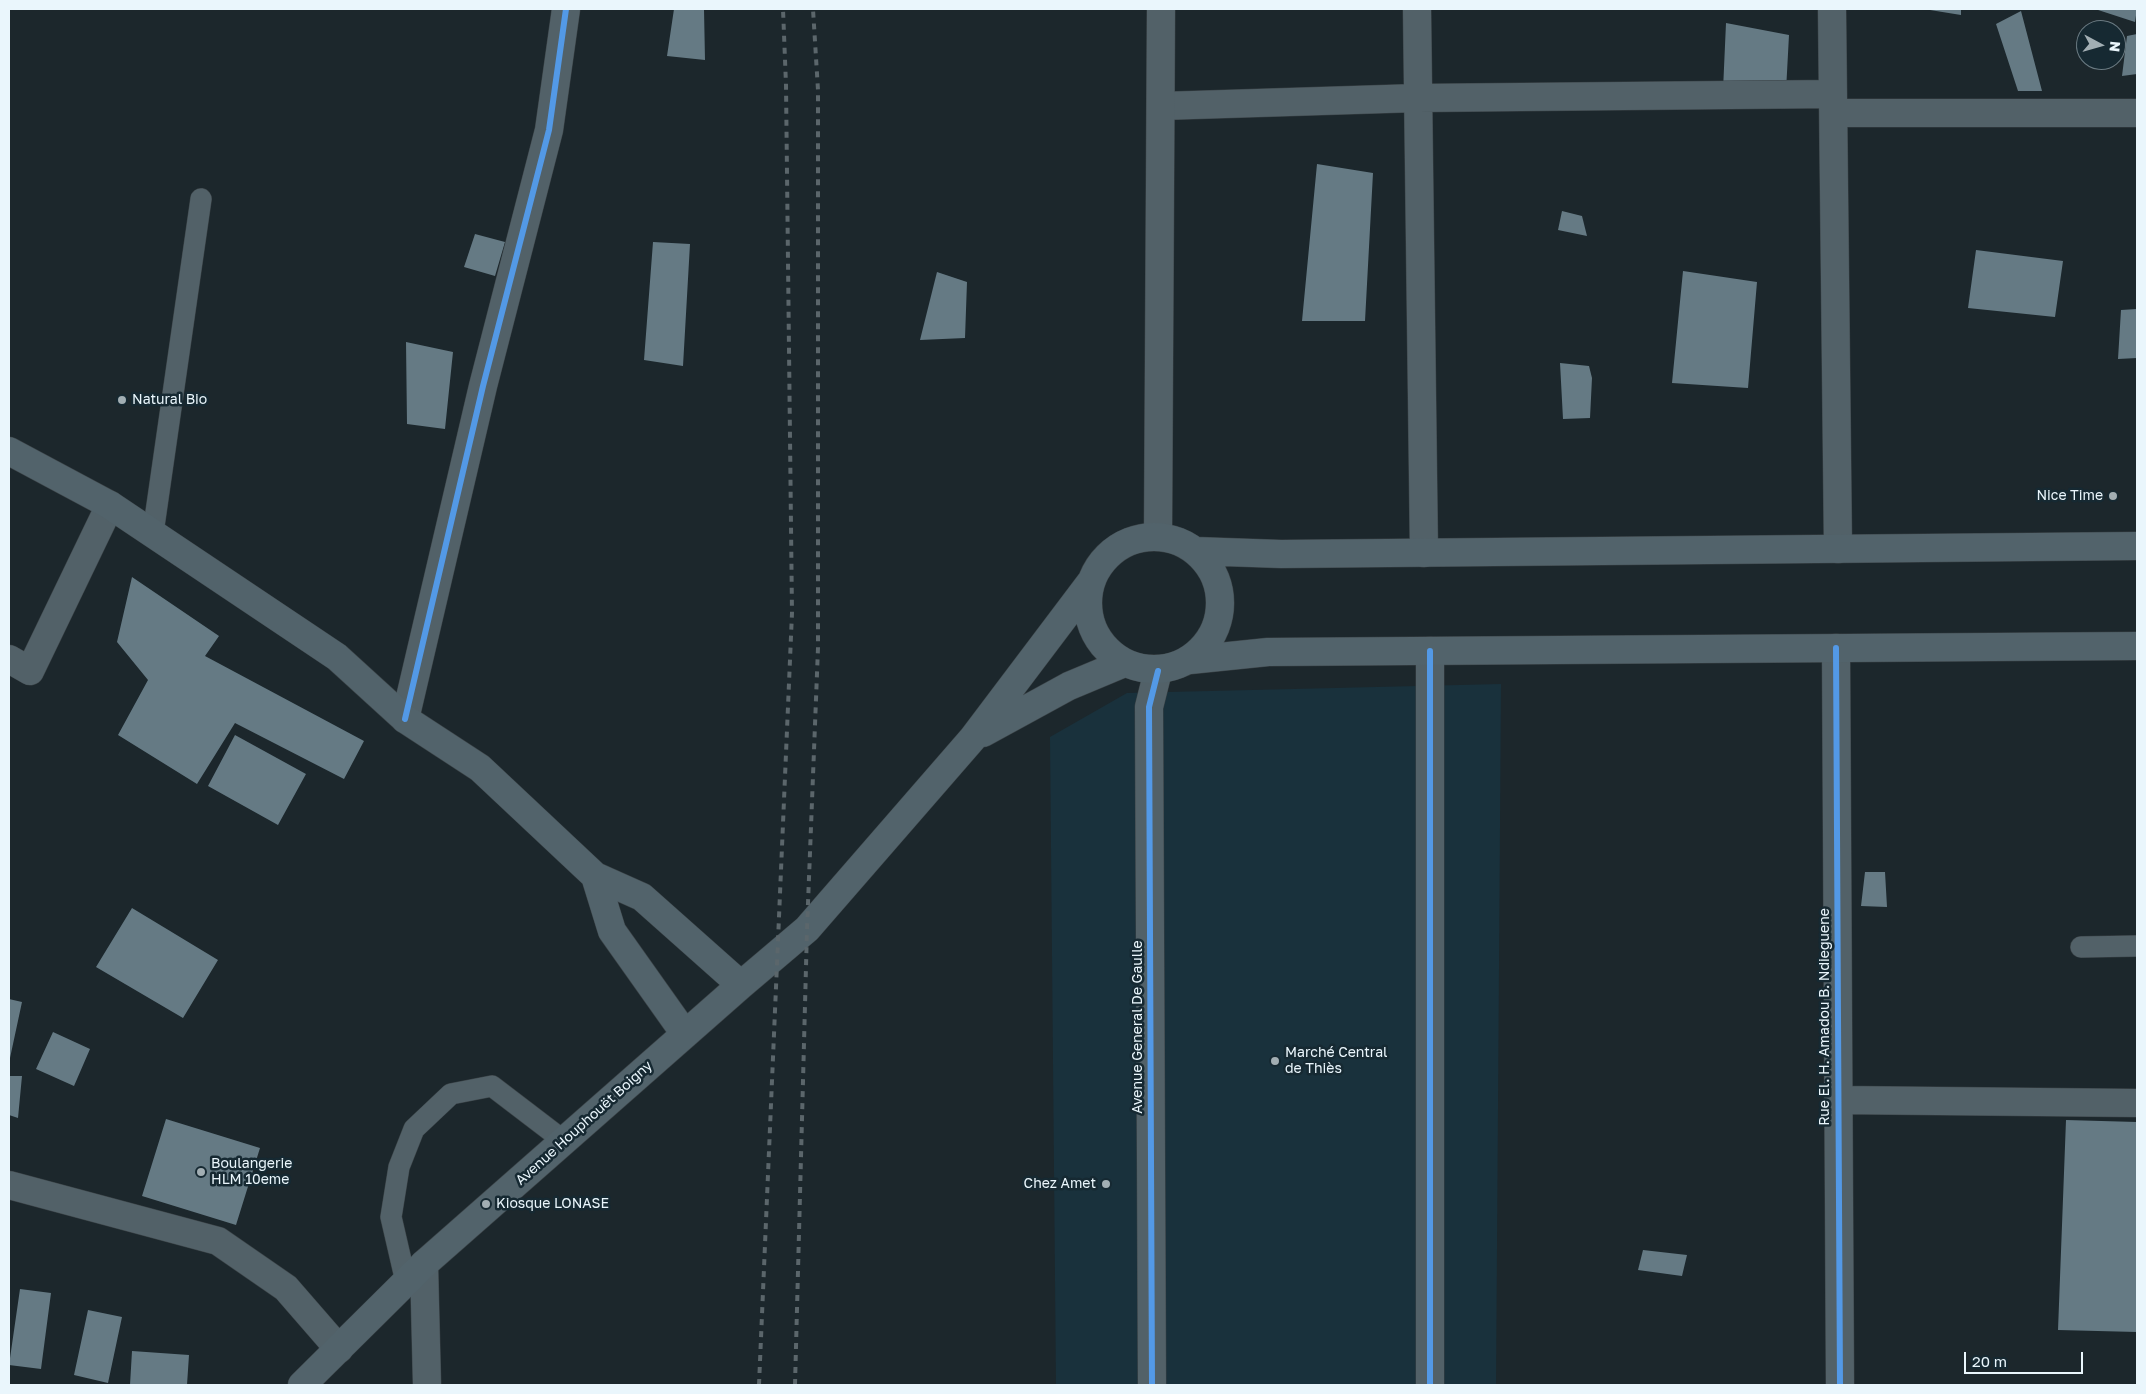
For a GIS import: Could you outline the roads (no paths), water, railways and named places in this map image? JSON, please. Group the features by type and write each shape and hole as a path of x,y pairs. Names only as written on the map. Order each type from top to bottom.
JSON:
{"main road":[{"path":"9,451 110,505 337,657 405,719 480,768 595,876 642,897 741,984"},
{"path":"1190,660 1205,645 1216,627 1220,607 1218,585 1210,566 1196,551 1178,541 1158,536 1136,539 1116,548 1100,563 1090,583 1087,602 1090,620 1097,638 1108,652 1124,663 1140,669 1158,670 1175,667 1190,660 1268,652 2137,646"},
{"path":"1196,551 1281,554 2137,546"},
{"name":"Avenue Houphouët Boigny","path":"302,1385 415,1273 741,984 807,929 973,738 1090,583"},
{"path":"973,738 1069,686 1124,663"},
{"path":"595,876 612,931 685,1034"}],"street":[{"path":"405,719 483,386 550,130 566,9"},
{"path":"1158,536 1161,9"},
{"path":"1417,9 1424,553"},
{"path":"1832,9 1838,549"},
{"path":"1161,106 1418,98 1833,103 2137,113"},
{"path":"9,659 30,671 110,505"},
{"name":"Rue El. H. Amadou B. Ndieguene","path":"1836,648 1840,1385"},
{"path":"1430,651 1430,1385"},
{"name":"Avenue General De Gaulle","path":"1152,1385 1149,707 1158,670"},
{"path":"1838,1100 2137,1102"},
{"path":"9,1185 218,1241 286,1288 338,1349"},
{"path":"415,1273 427,1385"}],"lane":[{"path":"153,533 201,199"},
{"path":"2081,947 2137,946"},
{"path":"415,1273 391,1217 399,1167 414,1129 452,1094 492,1086 564,1141"}],"railway":[{"path":"759,1385 792,613 786,85 783,9"},
{"path":"795,1385 807,929 818,648 818,90 813,9"}],"place":[{"name":"Natural Bio","path":"122,400"},
{"name":"Nice Time","path":"2113,496"},
{"name":"Marché Central de Thiès","path":"1275,1061"},
{"name":"Boulangerie HLM 10eme","path":"201,1172"},
{"name":"Chez Amet","path":"1106,1184"},
{"name":"Kiosque LONASE","path":"486,1204"}]}
